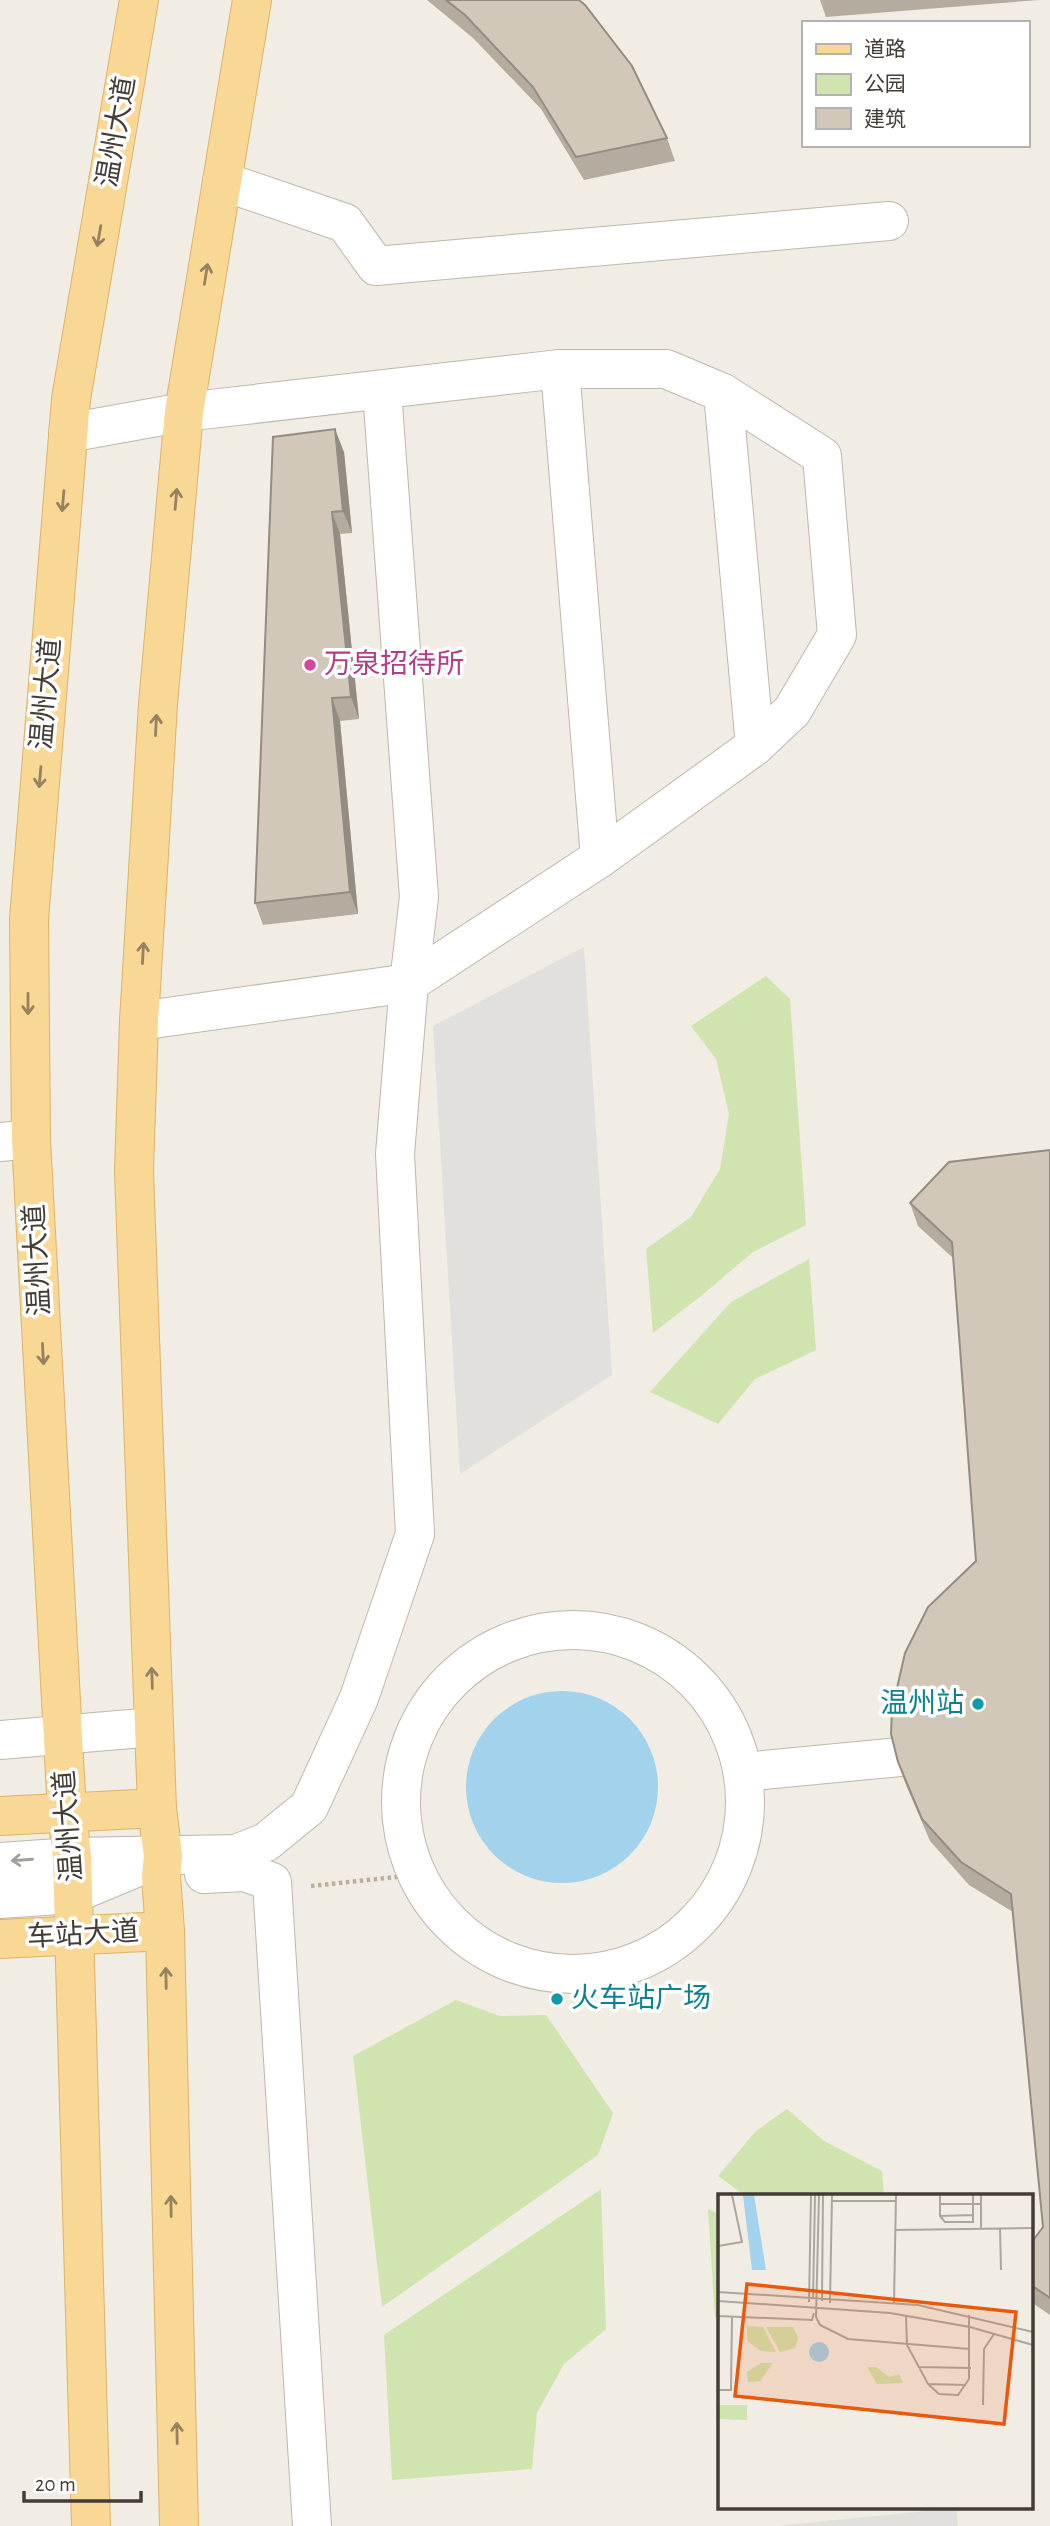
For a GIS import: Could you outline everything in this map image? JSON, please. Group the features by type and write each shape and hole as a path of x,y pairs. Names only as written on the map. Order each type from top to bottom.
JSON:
{"main road":[{"name":"温州大道","path":"91,2526 72,1857 16,1140 28,1025 29,919 71,399 139,0"},
{"path":"179,2526 165,1931 157,1808 134,1171 139,1021 158,705 184,412 252,0"},
{"path":"0,1816 157,1808"},
{"name":"车站大道","path":"0,1939 165,1931"}],"street":[{"path":"222,181 345,223 376,265 889,221"},
{"path":"68,433 184,412 560,369 666,369 723,393 822,456 837,635 792,711 755,746 600,858 409,983 139,1021"},
{"path":"560,369 600,858"},
{"path":"0,1899 73,1894 162,1867 236,1854 266,1842 309,1807 359,1698 415,1534 395,1154 419,897 382,391"},
{"path":"723,393 755,746"},
{"path":"567,1627 634,1638 691,1674 731,1729 743,1772 736,1863 701,1920 646,1960 580,1976 513,1965 455,1930 415,1875 400,1808 411,1739 446,1683 501,1643 567,1627"},
{"path":"0,1740 154,1727"},
{"path":"743,1772 900,1757"},
{"path":"0,1862 72,1857 162,1867 245,1872 272,1882 312,2526"}],"path":[{"path":"272,1882 308,1886 415,1875"}],"green space":[{"path":"766,976 790,999 806,1225 753,1252 653,1333 646,1249 691,1217 720,1169 729,1114 716,1059 691,1026"},
{"path":"809,1259 816,1350 755,1379 718,1424 650,1392 731,1302"},
{"path":"456,2000 500,2016 546,2015 613,2113 598,2155 382,2307 353,2056"},
{"path":"787,2109 824,2141 882,2171 884,2194 743,2194 718,2176 756,2131"},
{"path":"601,2189 606,2329 564,2364 537,2413 532,2469 392,2480 384,2335"},
{"path":"708,2209 718,2214 718,2318 715,2317"}],"shaded area":[{"path":"584,947 612,1375 460,1474 433,1026"},
{"path":"956,2508 958,2526 776,2526"}],"water":[{"path":"562,1691 599,1698 630,1719 651,1750 658,1787 651,1824 630,1855 599,1876 562,1883 525,1876 494,1855 473,1824 466,1787 473,1750 494,1719 525,1698"}],"building":[{"path":"446,0 579,0 632,66 667,138 576,157 533,87 465,15"},
{"path":"335,429 343,511 332,512 351,697 332,698 350,892 255,903 273,437"},
{"name":"温州站","path":"1050,1150 1050,2298 1032,2286 1032,2242 1043,2227 1011,1894 961,1862 922,1819 898,1762 891,1734 892,1710 905,1653 928,1607 976,1561 952,1242 910,1203 949,1162"}],"place":[{"name":"万泉招待所","path":"310,665"},
{"name":"温州站","path":"978,1704"},
{"name":"火车站广场","path":"557,1999"}]}
